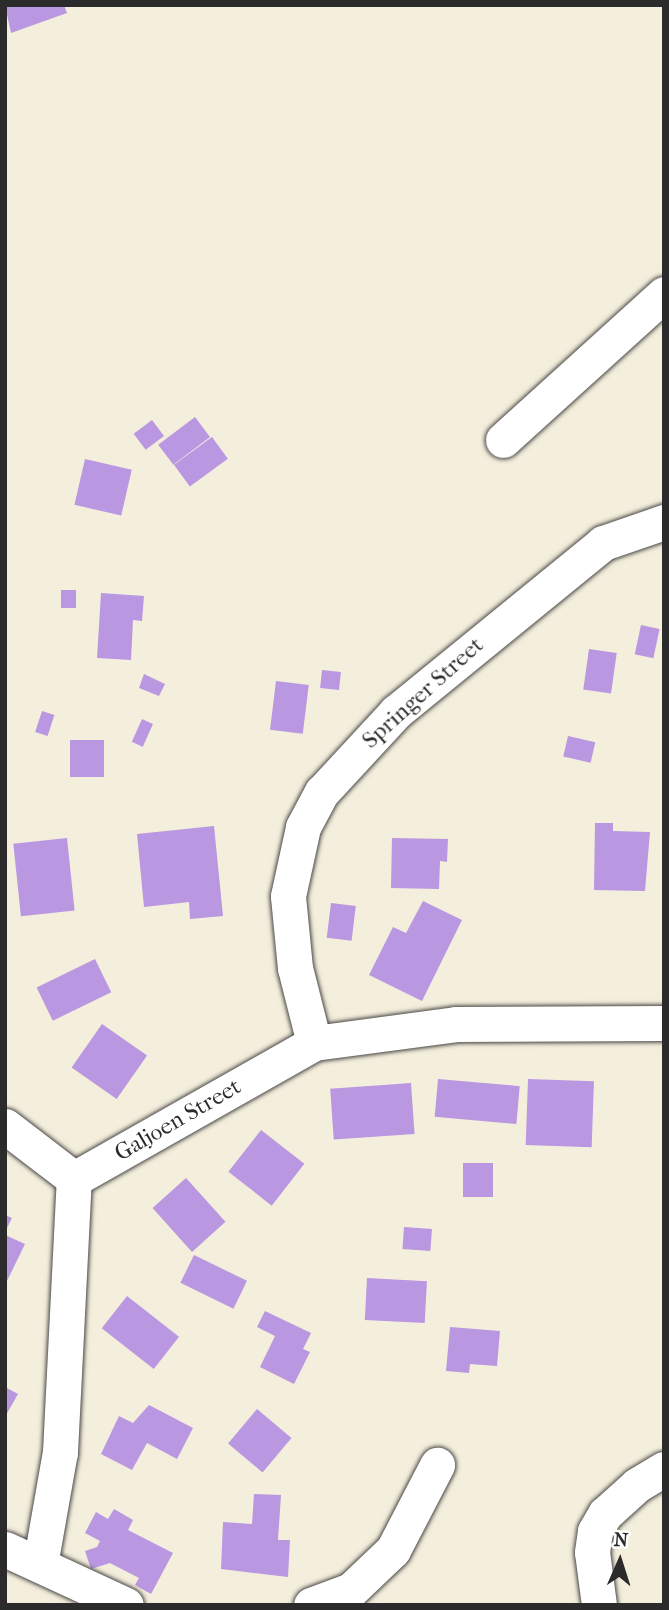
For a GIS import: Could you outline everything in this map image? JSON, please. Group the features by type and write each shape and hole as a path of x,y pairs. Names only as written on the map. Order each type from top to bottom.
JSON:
{"street":[{"path":"503,440 664,294"},
{"name":"Springer Street","path":"314,1043 295,968 288,896 293,857 322,792 396,712 603,543 664,522"},
{"name":"Galjoen Street","path":"74,1180 314,1043 456,1024 664,1023"},
{"path":"5,1126 74,1180 60,1452 40,1565"},
{"path":"311,1605 351,1590 393,1550 437,1465"},
{"path":"599,1605 592,1552 595,1531 605,1514 636,1485 664,1469"},
{"path":"5,1549 126,1605"}],"building":[{"path":"5,5 64,5 67,13 11,33"},
{"path":"195,417 210,437 173,465 158,445"},
{"path":"152,420 164,436 146,450 134,434"},
{"path":"212,437 228,459 190,486 174,465"},
{"path":"85,459 132,470 121,516 74,505"},
{"path":"61,590 76,590 76,608 61,608"},
{"path":"101,593 144,596 142,621 133,620 131,660 97,658"},
{"path":"641,625 660,629 653,658 635,654"},
{"path":"589,649 617,653 611,693 583,690"},
{"path":"322,670 341,672 339,690 320,688"},
{"path":"144,674 165,684 159,696 139,688"},
{"path":"276,681 309,685 303,734 270,730"},
{"path":"42,711 54,715 48,736 35,732"},
{"path":"142,719 153,724 143,747 132,742"},
{"path":"568,736 595,742 591,763 563,756"},
{"path":"70,740 104,740 104,777 70,777"},
{"path":"595,823 613,823 613,831 650,832 645,891 594,890"},
{"path":"214,826 223,916 190,919 189,902 144,907 137,834"},
{"path":"67,838 75,911 21,916 13,844"},
{"path":"392,838 448,839 447,862 440,861 439,889 391,888"},
{"path":"423,901 462,920 422,1001 369,975 393,927 406,933"},
{"path":"331,903 356,906 352,941 327,938"},
{"path":"95,959 111,992 53,1021 37,987"},
{"path":"102,1024 147,1056 117,1099 72,1067"},
{"path":"438,1079 520,1086 516,1124 435,1117"},
{"path":"528,1079 594,1081 592,1147 526,1145"},
{"path":"411,1083 415,1134 334,1140 330,1089"},
{"path":"261,1130 304,1164 272,1206 228,1172"},
{"path":"463,1163 493,1163 493,1197 463,1197"},
{"path":"186,1178 225,1222 192,1252 153,1208"},
{"path":"5,1215 12,1218 5,1232"},
{"path":"404,1227 432,1229 430,1251 402,1249"},
{"path":"5,1235 25,1244 5,1285"},
{"path":"194,1255 247,1281 233,1309 180,1283"},
{"path":"367,1278 427,1281 425,1323 365,1320"},
{"path":"127,1296 179,1337 154,1369 102,1328"},
{"path":"265,1311 311,1333 303,1349 310,1352 294,1384 260,1367 275,1336 257,1327"},
{"path":"450,1327 500,1331 497,1366 470,1364 469,1373 446,1371"},
{"path":"5,1387 18,1394 5,1417"},
{"path":"149,1405 193,1428 177,1459 147,1443 132,1470 101,1454 119,1416 133,1423"},
{"path":"257,1409 291,1438 263,1472 228,1443"},
{"path":"254,1494 281,1495 278,1540 290,1540 288,1577 221,1569 223,1522 252,1524"},
{"path":"114,1509 133,1520 128,1530 173,1553 151,1594 135,1585 139,1578 110,1563 91,1569 85,1551 97,1547 100,1541 85,1533 96,1512 108,1519"}]}
